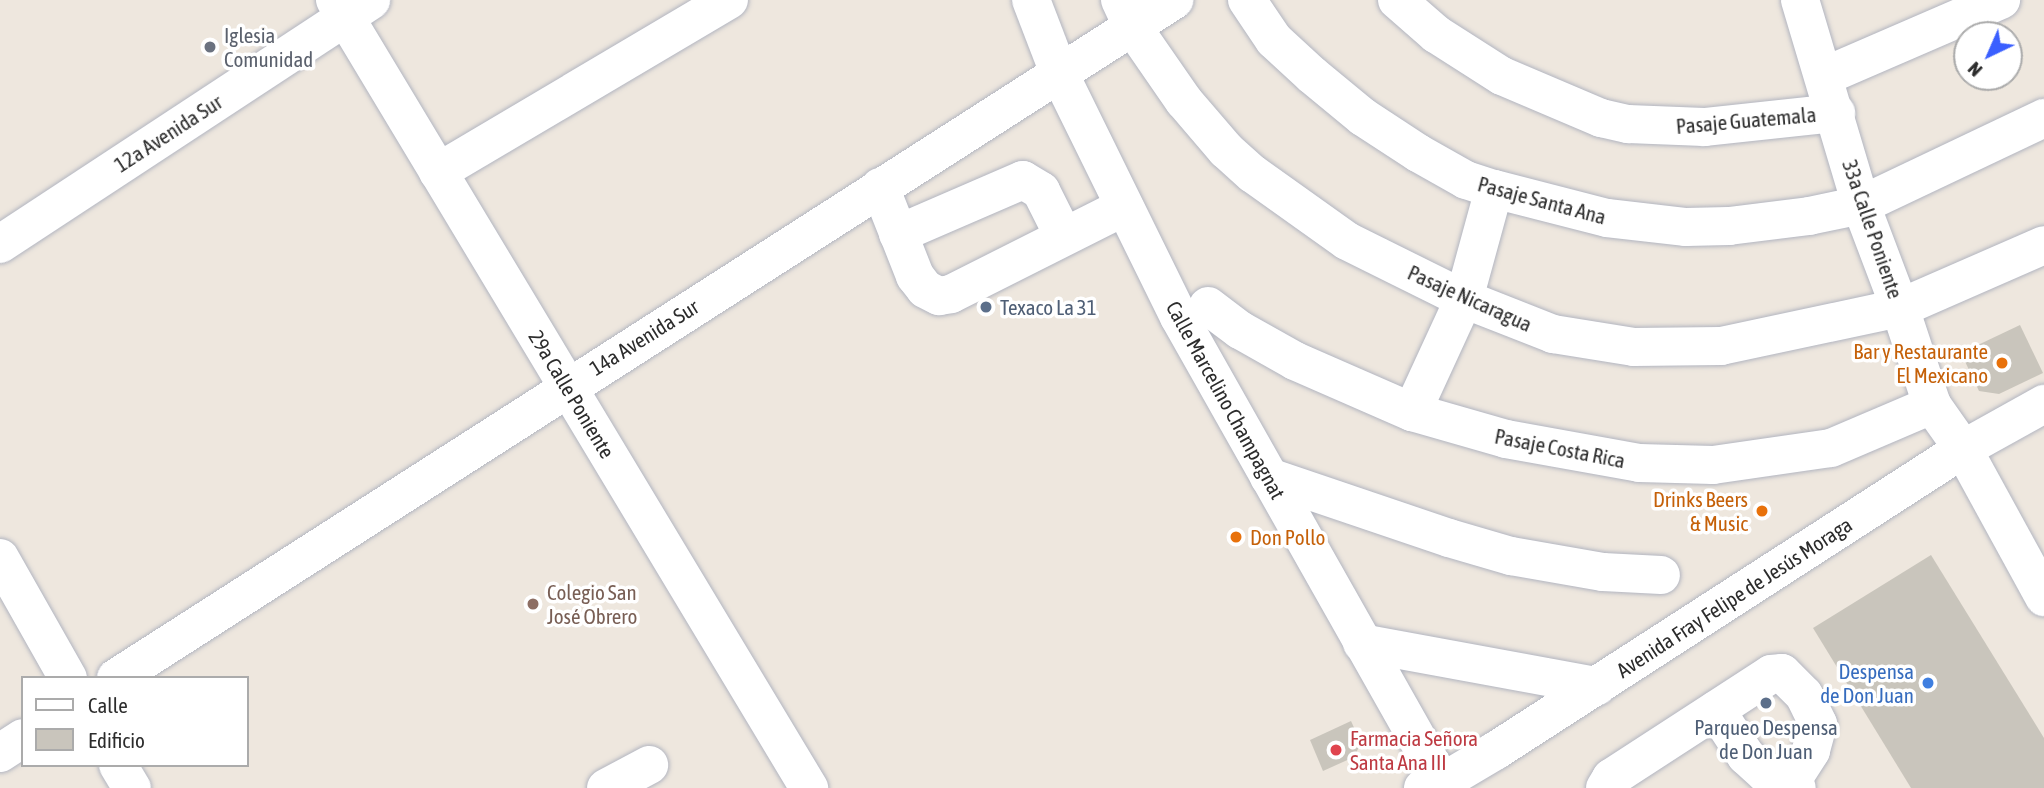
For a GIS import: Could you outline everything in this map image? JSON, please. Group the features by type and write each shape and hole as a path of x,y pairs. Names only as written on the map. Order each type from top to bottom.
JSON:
{"street":[{"path":"438,172 729,0"},
{"name":"Calle Marcelino Champagnat","path":"1031,0 1059,73 1179,317 1362,643 1436,786"},
{"name":"14a Avenida Sur","path":"119,676 567,386 1059,73 1126,13 1174,0"},
{"name":"Pasaje Santa Ana","path":"1247,0 1274,40 1363,117 1466,180 1607,218 1686,227 1729,226 1809,216 1861,205 2044,118"},
{"name":"Pasaje Guatemala","path":"1397,0 1436,34 1502,76 1601,118 1628,124 1704,127 1836,113"},
{"name":"33a Calle Poniente","path":"1800,0 1825,76 1861,205 1900,308 1932,405 1963,449 2044,597"},
{"path":"1825,76 2001,0"},
{"name":"29a Calle Poniente","path":"350,6 438,172 809,788"},
{"name":"12a Avenida Sur","path":"0,244 350,6"},
{"name":"Pasaje Nicaragua","path":"1126,13 1184,101 1226,149 1254,174 1347,241 1464,299 1553,334 1634,347 1687,349 1740,343 1900,308 2044,245"},
{"path":"898,234 1023,180 1041,191 1065,237"},
{"path":"880,187 915,276 925,289 939,296 951,294 1124,207"},
{"path":"1412,412 1464,299 1494,189"},
{"name":"Pasaje Costa Rica","path":"1208,306 1240,330 1295,361 1412,412 1506,439 1639,463 1713,465 1831,449 1932,405"},
{"name":"Avenida Fray Felipe de Jesús Moraga","path":"1436,786 1597,686 1963,449 2044,404"},
{"path":"1269,477 1448,538 1511,555 1603,572 1661,575"},
{"path":"0,558 67,676"},
{"path":"1362,643 1597,686"},
{"path":"1605,788 1611,778 1771,674 1782,673 1792,679 1804,695 1818,724 1811,751 1794,785 1766,774 1746,756 1716,710"},
{"path":"0,753 21,739"},
{"path":"606,788 649,765"},
{"path":"119,767 132,788"}],"building":[{"name":"Bar y Restaurante El Mexicano","path":"2020,325 2043,373 1999,394 1979,391 1961,353"},
{"name":"Despensa de Don Juan","path":"1931,555 2044,738 2044,788 1911,788 1813,628"},
{"name":"Farmacia Señora Santa Ana III","path":"1351,721 1361,743 1354,757 1323,771 1310,740"}],"place":[{"name":"Iglesia Comunidad","path":"210,47"},
{"name":"Texaco La 31","path":"986,307"},
{"name":"Bar y Restaurante El Mexicano","path":"2002,363"},
{"name":"Drinks Beers & Music","path":"1762,511"},
{"name":"Don Pollo","path":"1236,537"},
{"name":"Colegio San José Obrero","path":"533,604"},
{"name":"Despensa de Don Juan","path":"1928,683"},
{"name":"Parqueo Despensa de Don Juan","path":"1766,703"},
{"name":"Farmacia Señora Santa Ana III","path":"1336,750"}]}
